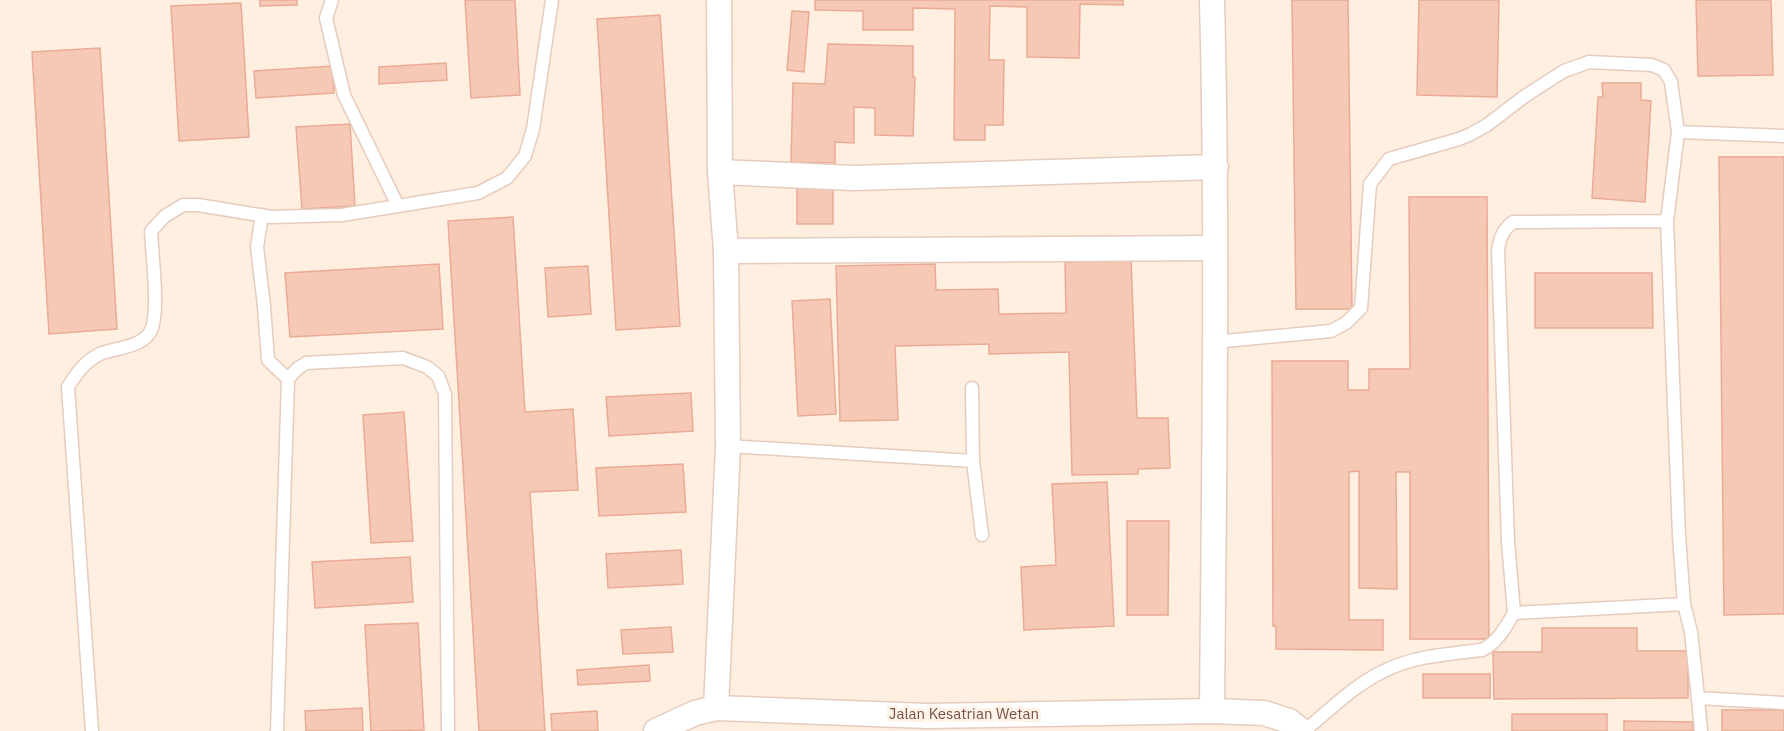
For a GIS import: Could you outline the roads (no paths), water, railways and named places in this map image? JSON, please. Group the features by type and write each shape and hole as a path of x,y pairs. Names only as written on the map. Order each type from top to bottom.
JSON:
{"street":[{"path":"716,708 728,446 726,251 720,172 719,0"},
{"path":"1212,0 1216,167 1212,711"},
{"path":"720,172 854,178 1216,167"},
{"path":"726,251 1214,248"},
{"name":"Jalan Kesatrian Wetan","path":"656,731 694,713 716,708 927,716 1212,711 1264,713 1289,721 1303,731"}],"lane":[{"path":"332,0 326,18 344,95 398,206"},
{"path":"92,731 68,387 83,365 98,355 141,341 148,335 155,314 151,231 165,216 183,205 198,205 271,217 342,215 478,193 507,178 525,156 533,129 552,0"},
{"path":"1214,342 1331,331 1346,323 1361,308 1370,184 1389,159 1471,134 1526,96 1577,65 1589,62 1652,65 1664,70 1671,82 1678,132 1667,221 1679,536 1684,604 1691,632 1701,731"},
{"path":"1678,132 1784,136"},
{"path":"262,215 257,247 268,360 288,379"},
{"path":"1303,731 1381,672 1411,661 1489,647 1496,641 1514,613 1508,531 1498,250 1505,228 1514,222 1667,221"},
{"path":"277,731 288,379 306,363 403,358 427,367 438,376 445,394 448,731"},
{"path":"972,388 973,460 982,535"},
{"path":"728,446 973,460"},
{"path":"1514,613 1684,604"},
{"path":"1698,698 1784,703"}]}
